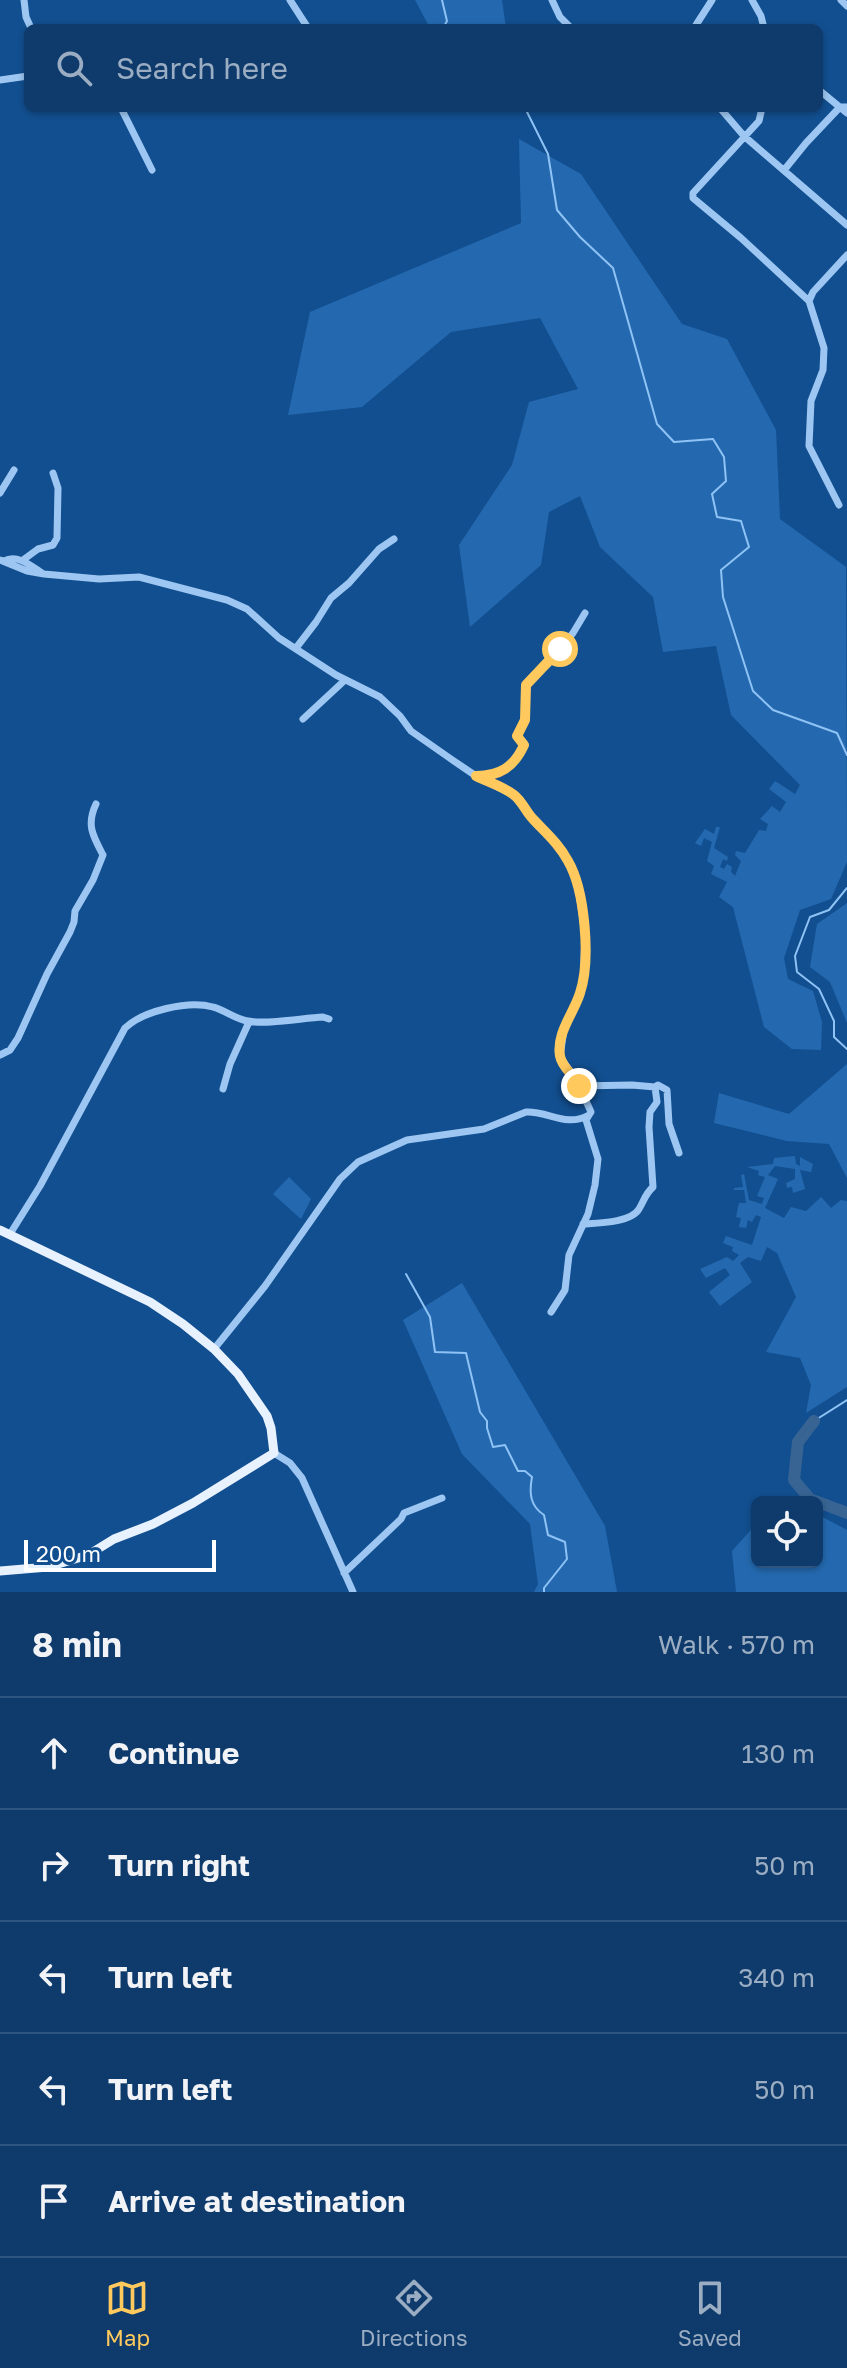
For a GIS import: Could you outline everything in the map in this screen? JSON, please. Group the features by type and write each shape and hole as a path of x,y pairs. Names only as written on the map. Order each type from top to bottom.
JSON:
{"main road":[{"path":"0,1571 48,1567 88,1555 114,1539 153,1524 193,1503 274,1453 267,1416 238,1374 214,1349 150,1302 5,1232"}],"street":[{"path":"24,0 29,24"},
{"path":"290,0 305,24"},
{"path":"552,0 567,24"},
{"path":"697,24 712,0"},
{"path":"752,0 763,24"},
{"path":"841,0 847,6"},
{"path":"0,80 24,77"},
{"path":"823,93 847,113"},
{"path":"785,169 806,143 843,107"},
{"path":"123,112 152,170"},
{"path":"723,112 744,136 847,225"},
{"path":"761,112 759,121 693,193 693,198 809,301 824,348 823,370 811,401 809,446 839,505"},
{"path":"809,301 813,292 847,255"},
{"path":"0,493 14,470"},
{"path":"23,560 38,549 53,545 57,538 58,488 53,473"},
{"path":"296,648 331,598 379,549 394,539"},
{"path":"2,560 23,560 44,574"},
{"path":"2,560 27,571 44,574 99,579 139,577 211,594 247,609 279,638 345,680 380,697 411,731 476,776 518,798 526,812 570,863 577,880 585,936 584,974 560,1049 561,1061 579,1086 591,1112"},
{"path":"476,776 493,776 514,763 524,745 517,736 525,720 526,685 566,642 585,613"},
{"path":"303,719 345,680"},
{"path":"0,1055 10,1050 18,1038 70,932 75,911 103,855 91,826 90,816 96,804"},
{"path":"5,1232 40,1186 125,1028 136,1018 162,1010 204,1005 249,1022 329,1019"},
{"path":"223,1089 230,1064 249,1022"},
{"path":"579,1086 658,1085 667,1090 669,1124 679,1153"},
{"path":"583,1224 610,1222 634,1215 653,1187 649,1127 650,1112 657,1102 655,1087"},
{"path":"214,1349 265,1286 340,1179 358,1162 407,1140 476,1131 526,1112 576,1121 591,1112"},
{"path":"551,1312 565,1290 569,1255 595,1185 598,1168 596,1149 586,1120 591,1112"},
{"path":"274,1453 290,1463 302,1478 353,1592"},
{"path":"344,1573 404,1513 442,1498"}],"shaded area":[{"path":"415,0 502,0 505,24 428,24"},
{"path":"519,139 581,174 682,324 727,339 776,430 780,519 846,567 847,862 831,899 800,910 784,958 788,979 813,991 822,1022 821,1050 792,1049 764,1027 733,907 719,897 727,882 711,874 714,866 707,861 712,842 704,838 701,846 695,843 705,829 714,834 716,827 720,827 714,848 728,857 727,861 723,859 720,867 724,869 727,864 732,867 731,872 735,876 741,861 735,855 736,851 745,853 759,830 766,831 768,824 760,819 772,806 780,812 786,802 769,789 775,781 795,794 800,785 731,715 716,646 663,652 653,597 600,547 580,496 549,512 541,565 470,627 459,545 512,465 529,402 578,389 540,318 451,332 362,407 288,415 310,312 521,223"},
{"path":"847,903 847,1023 830,982 810,967 817,924"},
{"path":"847,1064 847,1178 829,1144 787,1141 714,1123 719,1093 789,1114"},
{"path":"795,1156 796,1164 800,1166 800,1157 813,1164 811,1172 800,1170 805,1189 793,1193 792,1187 787,1188 786,1183 795,1179 795,1169 775,1166 768,1175 778,1179 765,1208 784,1218 791,1207 806,1211 821,1197 831,1208 841,1200 847,1201 847,1387 806,1413 811,1385 800,1358 766,1352 796,1297 777,1253 767,1247 761,1261 748,1257 740,1263 752,1282 720,1306 709,1292 730,1275 725,1268 706,1278 700,1269 727,1257 733,1261 739,1255 732,1251 733,1247 723,1243 726,1236 752,1245 761,1217 756,1215 752,1222 748,1220 746,1228 739,1227 741,1218 736,1217 739,1203 746,1203 744,1190 734,1188 743,1187 741,1175 744,1174 749,1200 762,1204 764,1198 757,1196 765,1177 747,1167 773,1164 774,1158"},
{"path":"289,1177 311,1199 301,1219 273,1194"},
{"path":"462,1283 605,1526 617,1592 534,1592 538,1584 530,1524 462,1454 403,1320"},
{"path":"823,1517 847,1530 847,1592 736,1592 732,1551 751,1530 751,1568 823,1568"}],"waterway":[{"path":"442,0 445,24"},
{"path":"527,112 548,154 557,210 613,268 657,424 674,442 713,439 724,457 726,481 712,494 717,517 741,521 749,547 721,570 723,597 753,691 773,710 837,733 847,755"},
{"path":"847,888 829,910 810,917 795,956 797,972 819,989 834,1021 834,1037 847,1049"},
{"path":"406,1274 430,1317 435,1352 466,1353 480,1412 487,1421 493,1447 505,1445 518,1471 525,1471 532,1477 532,1499 544,1515 548,1535 565,1542 567,1559 544,1592"},
{"path":"814,1421 847,1400"},
{"path":"814,1421 798,1442 794,1480 810,1499 847,1513"}],"route":[{"path":"560,649 526,685 525,720 517,736 524,745 520,754 501,773 476,776 518,798 526,812 549,834 570,863 577,880 585,936 584,974 580,993 561,1039 560,1057 579,1086"}]}
